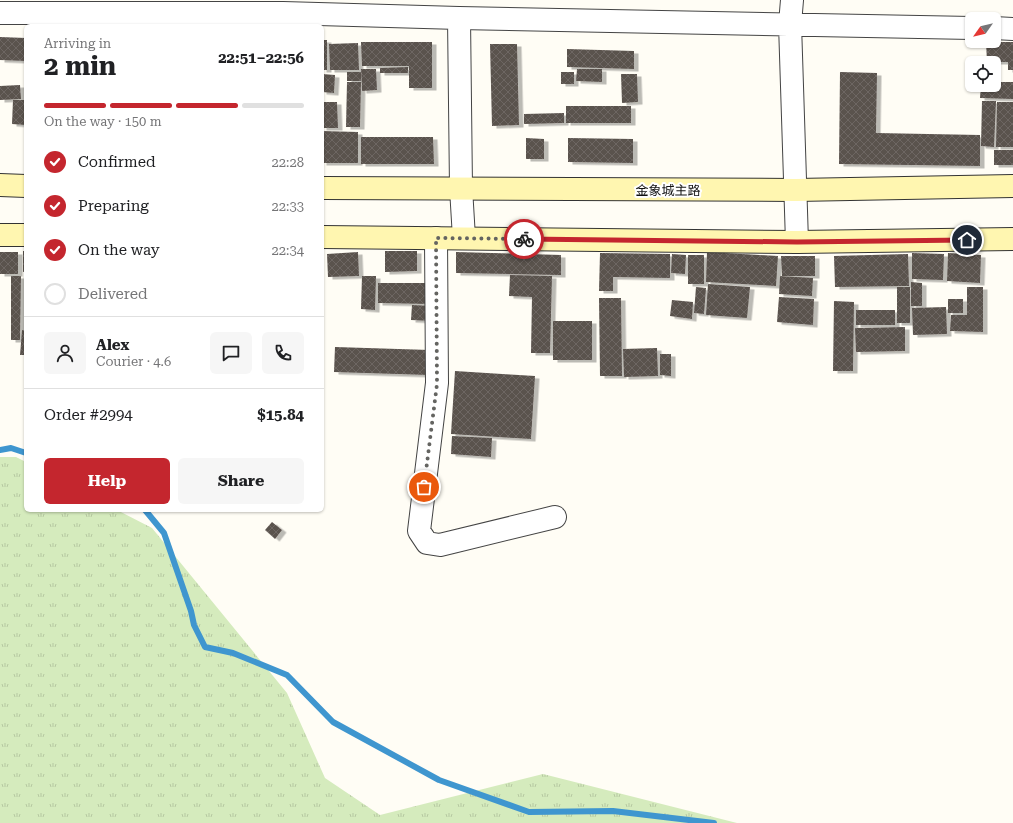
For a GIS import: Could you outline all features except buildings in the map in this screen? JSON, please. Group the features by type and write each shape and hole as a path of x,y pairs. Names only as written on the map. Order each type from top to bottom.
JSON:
{"main road":[{"path":"0,186 24,186"},
{"name":"金象城主路","path":"324,188 796,190 1013,186"},
{"path":"0,235 24,236"},
{"path":"324,237 797,242 1013,239"}],"street":[{"path":"792,0 790,24 797,242"},
{"path":"0,13 88,13 283,6 460,18 965,28"},
{"path":"460,18 461,188 464,238"},
{"path":"1001,28 1013,29"},
{"path":"436,238 437,384 419,531 427,543 440,545 555,517"}],"green space":[{"path":"0,457 16,457 24,461 24,512 121,512 152,528 287,693 325,778 380,815 543,774 737,823 0,823"}],"waterway":[{"path":"0,450 11,448 24,452"},
{"path":"147,512 164,533 191,611 194,625 205,647 233,653 287,675 333,722 439,780 529,812 613,811 714,823"}],"way so far":[{"path":"424,487 437,384 436,238 524,239"}],"route":[{"path":"524,239 797,242 967,240"}]}
